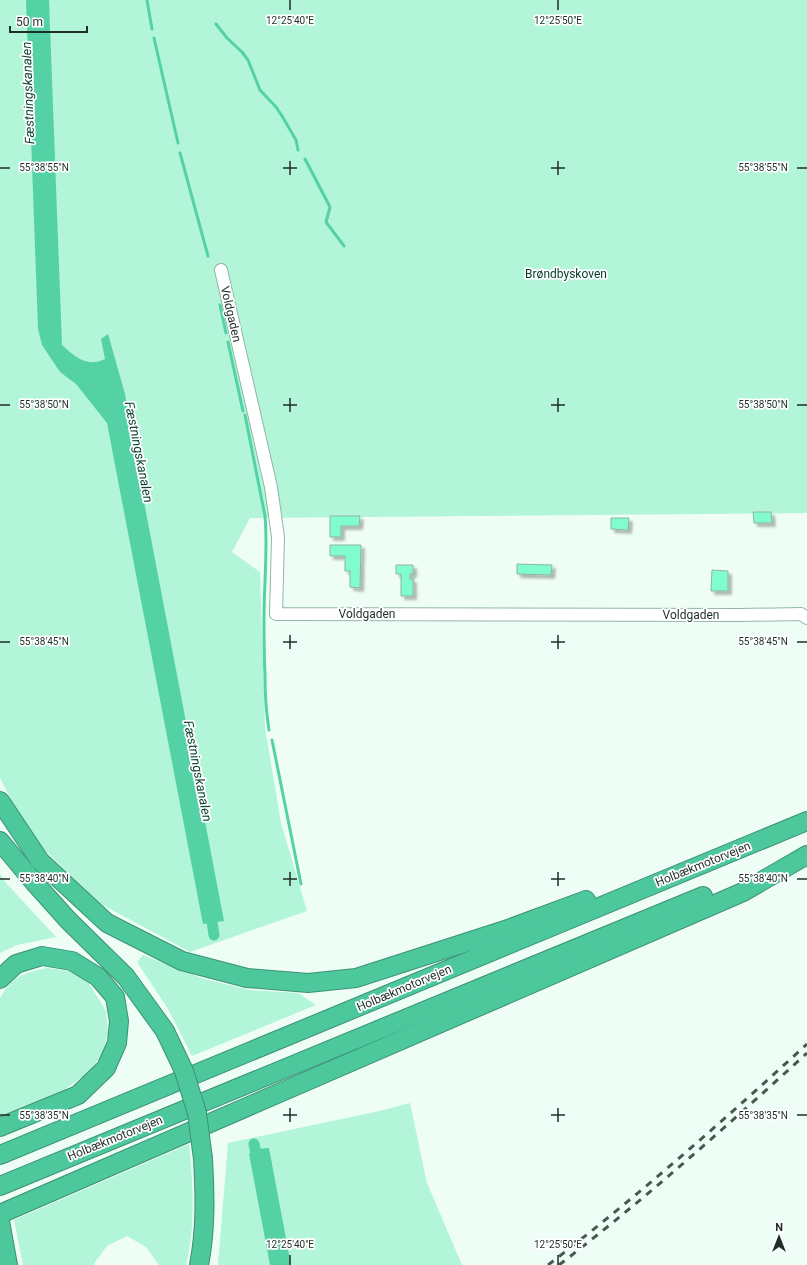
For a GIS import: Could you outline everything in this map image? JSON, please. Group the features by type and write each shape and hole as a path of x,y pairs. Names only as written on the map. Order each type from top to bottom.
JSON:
{"highway":[{"path":"0,801 40,861 107,923 182,961 247,978 308,983 356,978 508,929 656,874 729,853"},
{"name":"Holbækmotorvejen","path":"0,1155 807,821"},
{"path":"0,841 68,920 126,977 165,1031 184,1071 197,1113 203,1159 205,1200 203,1246 199,1265"},
{"path":"0,1214 743,892 807,854"},
{"name":"Holbækmotorvejen","path":"0,1186 807,854"},
{"path":"0,979 16,964 42,956 72,961 98,977 115,997 119,1021 116,1043 106,1068 78,1095 0,1126"},
{"path":"0,1221 6,1258"}],"street":[{"name":"Voldgaden","path":"221,270 271,488 278,537 276,614 801,614 807,618"}],"green space":[{"name":"Brøndbyskoven","path":"0,0 807,0 807,513 250,518 232,552 260,572 265,728 281,823 307,911 190,952 99,903 30,836 0,778"},
{"path":"0,874 6,883 56,937 17,945 0,953"},
{"path":"143,955 204,979 250,990 298,993 316,1005 192,1056 168,1009 137,962"},
{"path":"47,968 69,971 87,981 97,996 106,1011 108,1033 102,1056 85,1075 61,1092 0,1116 0,998 14,980 25,974"},
{"path":"410,1103 427,1183 462,1265 218,1265 228,1143 375,1112"},
{"path":"189,1144 193,1205 191,1235 186,1265 159,1265 146,1247 127,1236 107,1246 93,1265 23,1265 14,1220"}],"shaded area":[{"path":"26,0 49,0 62,345 81,360 92,362 98,361 105,359 101,339 108,334 125,394 132,439 224,921 203,924 107,423 76,384 60,372 42,345 38,329"},
{"path":"269,1148 291,1265 270,1265 249,1154 255,1149"}],"building":[{"path":"753,512 771,512 772,523 754,523"},
{"path":"330,516 360,516 359,526 341,526 341,537 330,537"},
{"path":"611,518 629,518 628,530 611,529"},
{"path":"330,545 361,545 360,588 350,587 350,571 345,571 345,556 330,556"},
{"path":"517,564 552,565 551,575 517,574"},
{"path":"396,565 413,565 413,574 410,574 410,579 413,579 413,596 401,596 401,574 396,574"},
{"path":"712,570 728,571 728,591 711,591"}],"waterway":[{"path":"147,0 152,29"},
{"path":"216,24 248,60 260,90 276,107 282,116 296,140 298,150"},
{"path":"154,38 178,143"},
{"path":"180,153 208,256"},
{"path":"305,159 330,207 326,222 344,246"},
{"path":"220,305 226,333"},
{"path":"228,342 243,411"},
{"path":"245,415 265,516 264,653 269,730"},
{"path":"272,740 301,884"},
{"name":"Fæstningskanalen","path":"210,909 214,935"},
{"name":"Fæstningskanalen","path":"254,1144 258,1163"}],"railway":[{"path":"548,1265 582,1239 680,1158 807,1044"},
{"path":"559,1265 685,1162 807,1053"}]}
